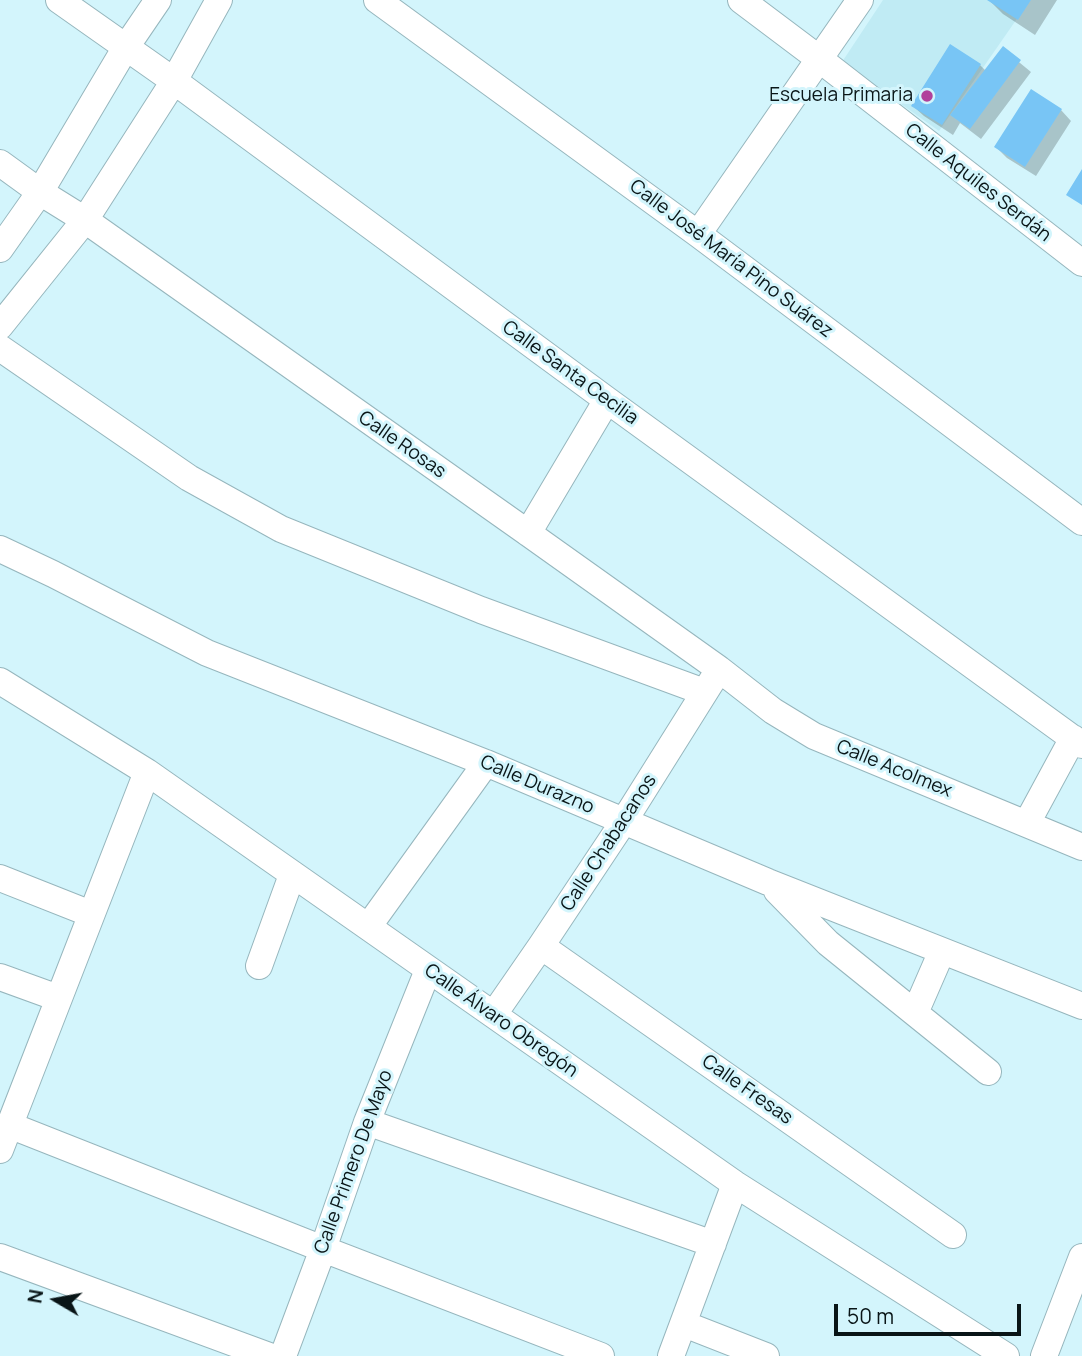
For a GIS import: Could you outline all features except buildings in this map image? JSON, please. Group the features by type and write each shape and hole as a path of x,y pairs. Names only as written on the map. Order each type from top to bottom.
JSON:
{"street":[{"name":"Calle Santa Cecilia","path":"59,0 174,81 607,400 1078,741"},
{"path":"0,249 40,192 126,47 158,0"},
{"path":"0,326 85,220 174,81 219,0"},
{"name":"Calle José María Pino Suárez","path":"377,0 698,234 1082,522"},
{"name":"Calle Aquiles Serdán","path":"741,0 1082,263"},
{"path":"698,234 860,0"},
{"path":"0,163 85,220"},
{"name":"Calle Rosas","path":"85,220 719,669"},
{"path":"0,348 189,478 281,529 481,610 704,692"},
{"path":"528,533 607,400"},
{"name":"Calle Durazno","path":"0,549 206,653 486,763 768,883 1082,1006"},
{"name":"Calle Chabacanos","path":"494,1014 624,821 719,669"},
{"name":"Calle Acolmex","path":"719,669 773,710 814,736 1082,847"},
{"name":"Calle Álvaro Obregón","path":"0,681 147,772 735,1184 1006,1356"},
{"path":"1027,823 1078,741"},
{"path":"368,928 486,763"},
{"path":"0,1150 147,772"},
{"path":"259,966 292,875"},
{"path":"0,878 91,914"},
{"path":"768,883 828,943 988,1072"},
{"name":"Calle Fresas","path":"541,946 953,1235"},
{"path":"915,1013 942,951"},
{"name":"Calle Primero De Mayo","path":"283,1356 367,1122 428,970"},
{"path":"0,977 58,999"},
{"path":"367,1122 713,1244"},
{"path":"9,1125 601,1356"},
{"path":"671,1356 735,1184"},
{"path":"1044,1356 1082,1257"},
{"path":"0,1258 269,1356"},
{"path":"684,1324 766,1356"}],"shaded area":[{"name":"Escuela Primaria","path":"883,0 1030,0 939,131 842,62"}],"place":[{"name":"Escuela Primaria","path":"927,96"}]}
